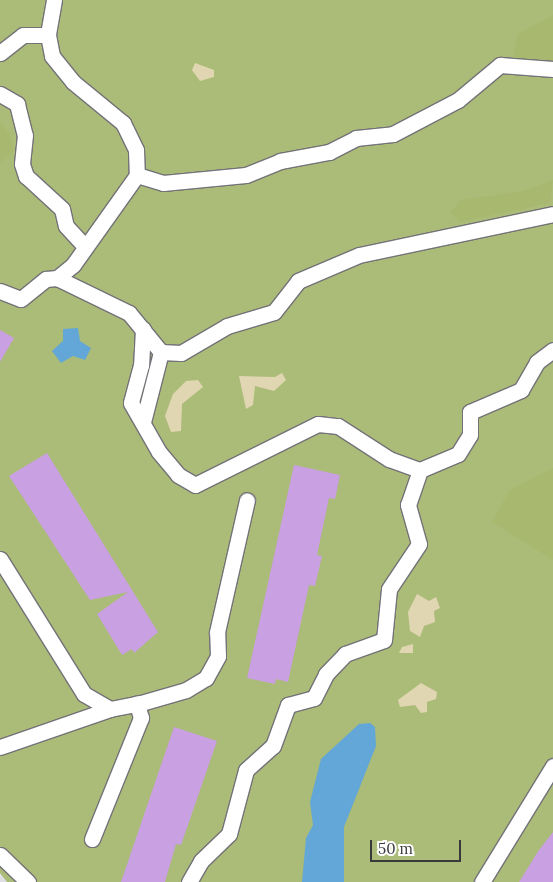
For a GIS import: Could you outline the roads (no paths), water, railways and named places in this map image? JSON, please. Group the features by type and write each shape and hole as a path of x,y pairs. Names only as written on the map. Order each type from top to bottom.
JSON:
{"street":[{"path":"0,291 21,299 46,280 56,278 73,265 84,246 137,175 136,150 123,123 73,82 52,56 48,35 54,0"},
{"path":"0,53 23,35 48,35"},
{"path":"137,175 172,183 246,176 280,161 329,152 356,138 393,134 458,100 500,65 553,69"},
{"path":"0,94 17,104 25,135 22,164 26,176 62,208 66,226 84,246"},
{"path":"56,278 129,313 161,352 181,353 226,326 274,312 298,280 351,258 553,214"},
{"path":"143,329 141,365 131,403 171,468 195,485 318,424 338,426 389,458 420,470 458,454 470,435 470,412 521,390 537,362 553,350"},
{"path":"143,422 161,352"},
{"path":"188,882 201,861 229,834 246,770 274,746 288,705 314,698 326,674 345,654 384,640 389,589 419,544 408,505 420,470"},
{"path":"0,747 110,709 137,704 186,690 206,678 218,656 217,632 247,500"},
{"path":"0,559 84,694 110,709"},
{"path":"92,839 141,718 137,704"},
{"path":"482,882 553,766"},
{"path":"0,855 20,880"}],"water":[{"path":"78,328 80,341 91,348 85,360 73,356 61,363 52,351 63,341 63,329"},
{"path":"370,723 375,727 376,746 344,827 344,882 302,882 306,838 313,825 310,802 321,759 359,724"}]}
